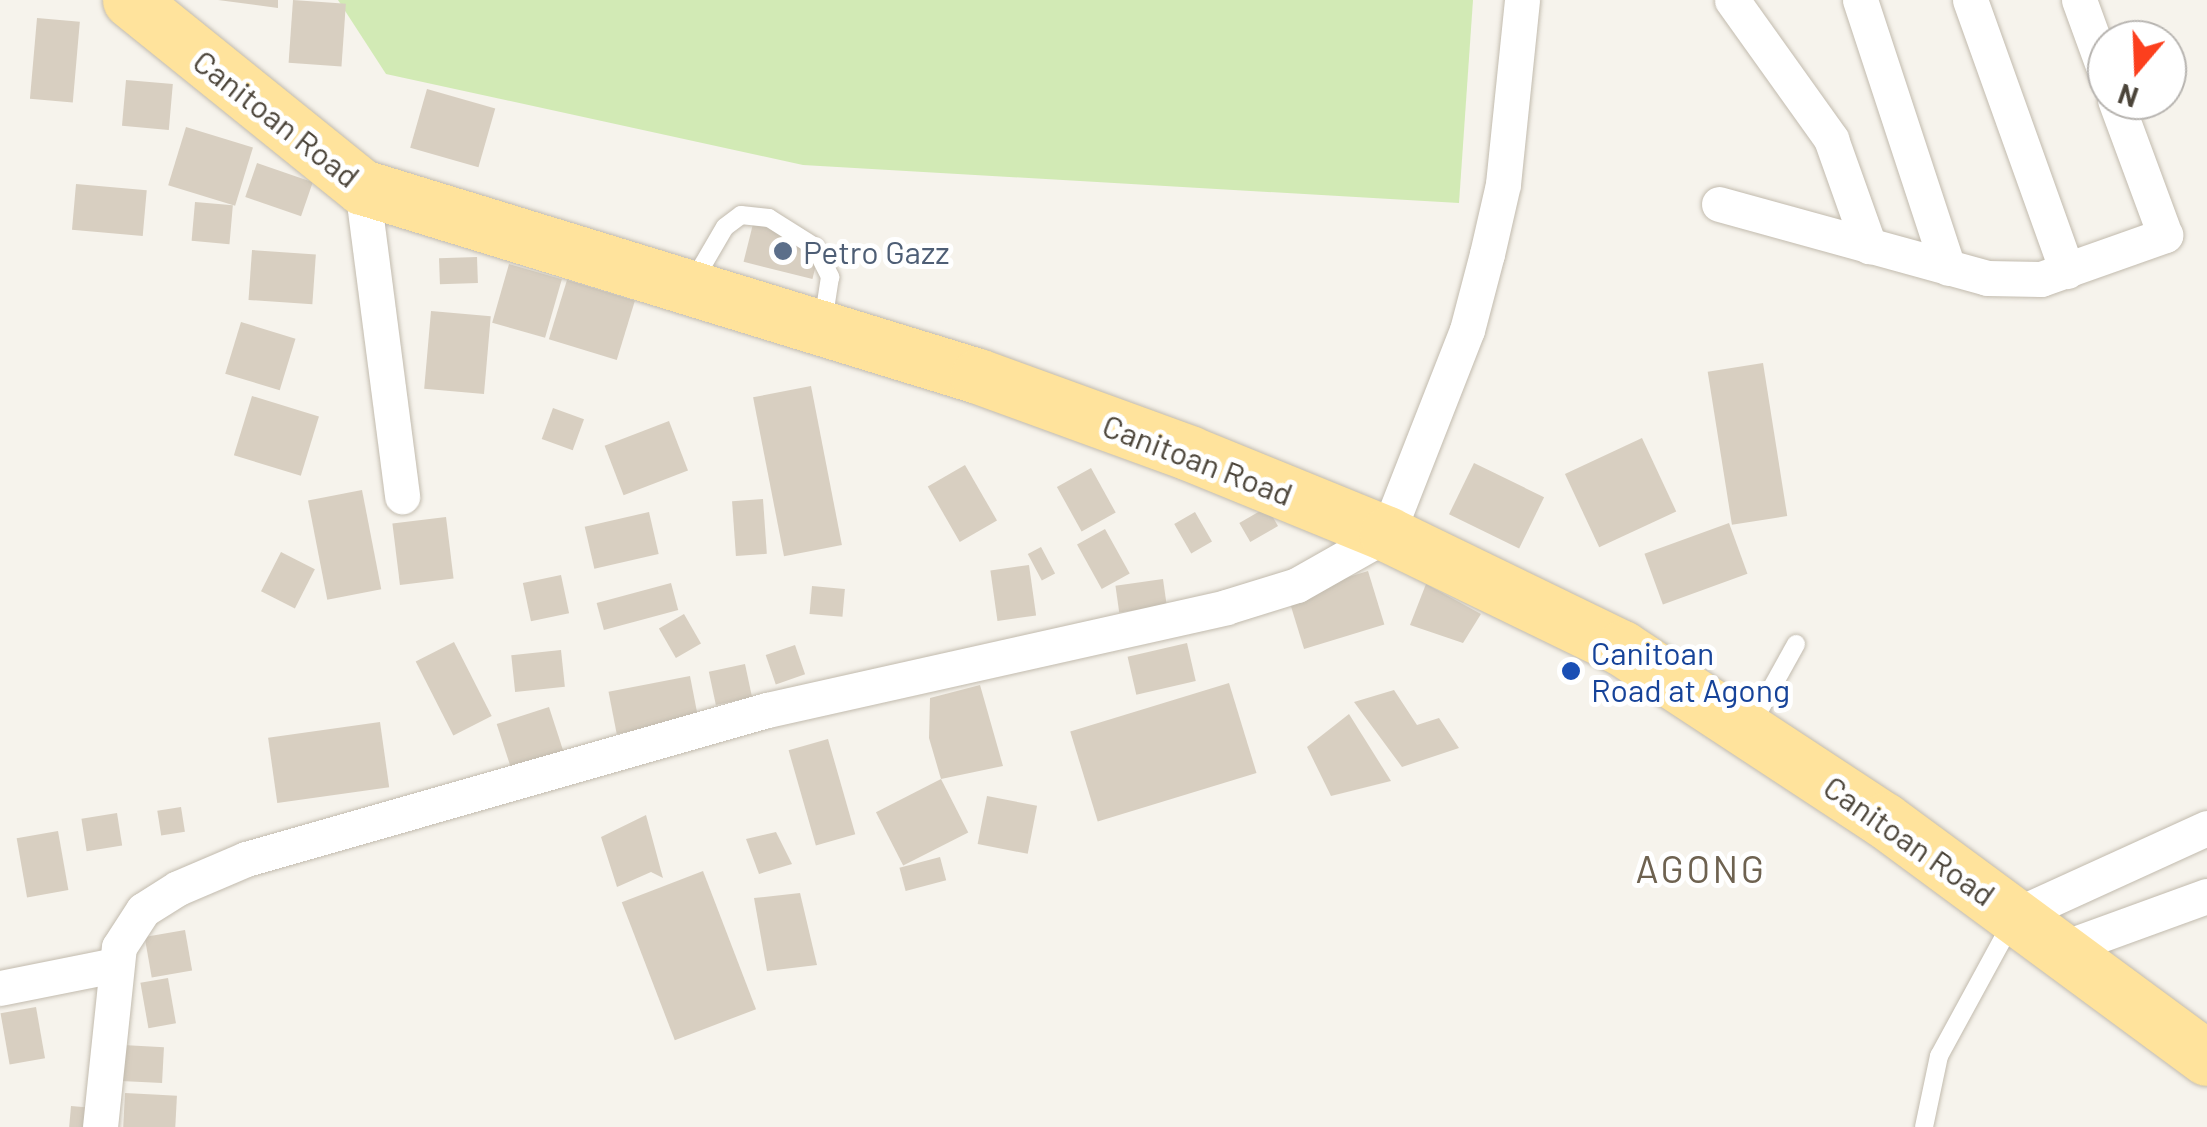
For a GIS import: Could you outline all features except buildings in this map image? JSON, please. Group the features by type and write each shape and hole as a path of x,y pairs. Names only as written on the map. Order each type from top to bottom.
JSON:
{"main road":[{"name":"Canitoan Road","path":"130,0 362,188 822,328 1189,453 1388,534 1622,648 1750,728 2016,915 2207,1058"}],"street":[{"path":"100,1127 115,966 126,930 143,910 246,859 767,710 1226,607 1296,584 1388,534 1468,330 1503,184 1522,0"},
{"path":"1732,0 1831,139 1870,246"},
{"path":"1860,0 1948,268"},
{"path":"1970,0 2067,271"},
{"path":"1720,204 2014,283 2067,271 2165,235 2123,120"},
{"path":"362,188 402,496"},
{"path":"2016,915 2207,828"},
{"path":"2061,949 2207,896"},
{"path":"0,988 115,966"}],"lane":[{"path":"689,290 725,228 741,215 770,218 815,247 830,277 822,328"},
{"path":"1750,728 1796,644"},
{"path":"1924,1127 1939,1056 2016,915"}],"green space":[{"path":"338,0 1473,0 1459,203 803,165 386,74"}],"place":[{"name":"Petro Gazz","path":"783,251"},
{"name":"Canitoan Road at Agong","path":"1571,671"}],"district":[{"name":"AGONG","path":"1701,869"}]}
